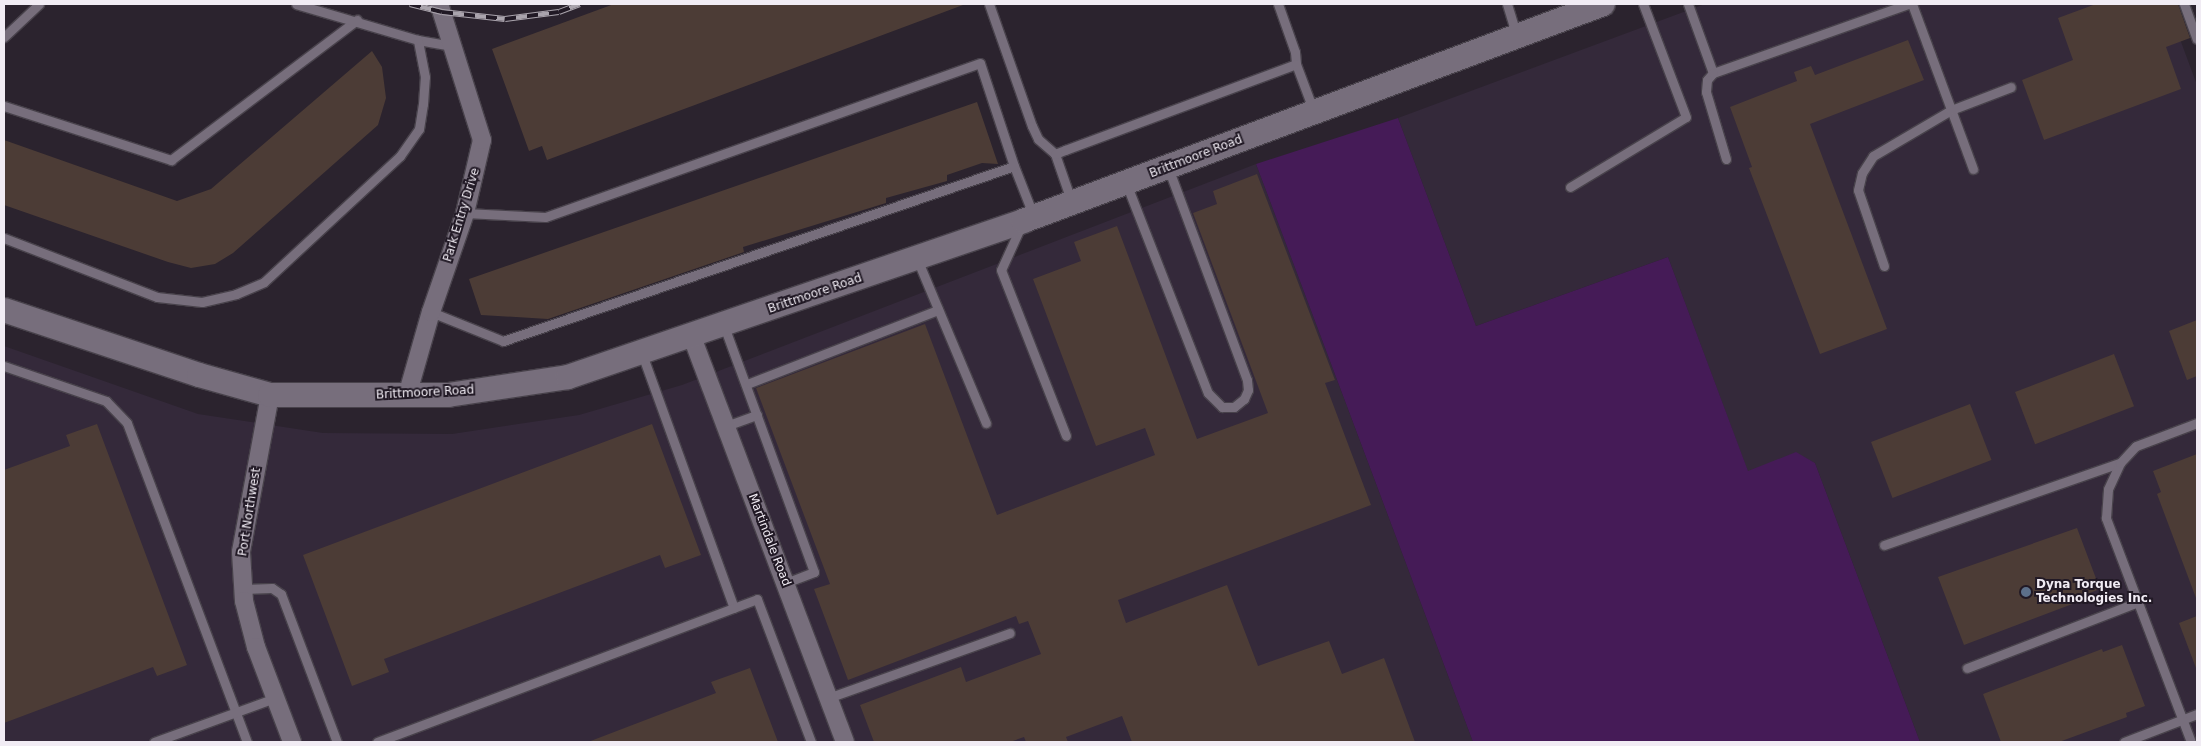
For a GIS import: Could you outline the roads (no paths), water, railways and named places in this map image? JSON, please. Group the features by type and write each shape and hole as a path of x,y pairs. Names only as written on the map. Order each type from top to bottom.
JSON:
{"main road":[{"name":"Brittmoore Road","path":"4,310 199,375 270,395 407,396 502,388 568,377 692,337 1028,220 1603,4"}],"street":[{"name":"Park Entry Drive","path":"407,396 430,312 465,213 482,140 439,4"},
{"name":"Martindale Road","path":"692,337 845,742"},
{"name":"Port Northwest","path":"270,395 241,552 243,589 256,647 292,742"}],"lane":[{"path":"4,37 39,4"},
{"path":"296,4 356,20 418,40 453,46"},
{"path":"989,4 1035,132 1055,154 1072,203"},
{"path":"1278,4 1295,52 1296,64 1314,113"},
{"path":"1507,4 1518,36"},
{"path":"1570,187 1686,117 1643,4"},
{"path":"1688,4 1713,73"},
{"path":"1726,159 1706,92 1707,80 1713,73 1908,4"},
{"path":"1912,4 1973,170"},
{"path":"2184,4 2197,39"},
{"path":"4,106 171,160 356,20"},
{"path":"4,238 157,297 202,302 236,294 264,282 400,156 419,129 425,77 418,40"},
{"path":"465,213 545,217 980,63 1014,166 1028,220 1002,270 1066,436"},
{"path":"1055,154 1296,64"},
{"path":"1884,266 1858,190 1862,173 1873,156 1951,110 2011,87"},
{"path":"430,312 503,341 1014,166"},
{"path":"1126,184 1208,393 1222,407 1234,407 1244,400 1248,390 1247,380 1168,168"},
{"path":"917,259 986,423"},
{"path":"746,384 938,310"},
{"path":"724,326 814,572 785,582"},
{"path":"642,354 734,608"},
{"path":"4,366 106,401 127,423 247,742"},
{"path":"726,426 757,415"},
{"path":"2192,742 2106,518 2108,489 2120,463 2136,446 2197,423"},
{"path":"1884,545 2120,463"},
{"path":"243,589 272,588 281,594 337,742"},
{"path":"377,742 758,599 811,742"},
{"path":"1967,668 2138,602"},
{"path":"828,698 1010,633"},
{"path":"154,742 275,698"},
{"path":"2124,742 2197,714"}],"railway":[{"path":"410,4 442,12 505,19 559,12 580,4"}],"place":[{"name":"Dyna Torque Technologies Inc.","path":"2026,592"}]}
